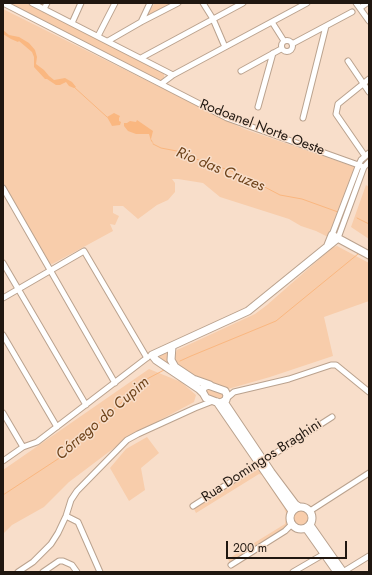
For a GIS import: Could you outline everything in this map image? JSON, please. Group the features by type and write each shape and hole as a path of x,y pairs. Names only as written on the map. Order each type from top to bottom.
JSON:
{"street":[{"name":"Rodoanel Norte Oeste","path":"3,3 199,105 227,118 364,167"},
{"path":"32,3 173,75"},
{"path":"44,9 47,3"},
{"path":"72,23 82,3"},
{"path":"98,36 115,3"},
{"path":"141,22 150,3"},
{"path":"108,41 178,3"},
{"path":"203,3 213,19 225,47"},
{"path":"141,58 242,3"},
{"path":"161,84 173,75 306,3"},
{"path":"356,3 369,21"},
{"path":"360,8 367,3"},
{"path":"292,44 352,12"},
{"path":"272,22 284,41"},
{"path":"303,118 326,26"},
{"path":"284,41 289,41 292,44"},
{"path":"281,49 281,44 284,41"},
{"path":"281,49 285,52 289,52 292,48 292,44"},
{"path":"241,71 281,49"},
{"path":"258,107 273,53"},
{"path":"348,61 369,92"},
{"path":"335,236 359,164 367,155 336,114 338,104 369,78"},
{"path":"3,461 23,447 36,442 58,427 149,356 248,311 275,290 328,245 335,236 364,167 369,162"},
{"path":"3,188 115,383"},
{"path":"335,236 369,256"},
{"path":"3,298 84,251 149,356 199,389 208,399 220,400"},
{"path":"3,263 86,405"},
{"path":"3,336 58,427"},
{"path":"172,346 171,360 175,367 193,379 223,390 234,392"},
{"path":"18,572 33,562 51,544 58,533 66,516 71,500 77,490 127,440 138,434 195,408 220,400 234,392 289,379 331,365 336,365 369,392"},
{"path":"195,408 201,402 204,387 210,385"},
{"path":"220,400 226,393 223,390"},
{"path":"220,400 292,511"},
{"path":"3,413 23,447"},
{"name":"Rua Domingos Braghini","path":"192,506 332,417"},
{"path":"261,462 295,504 308,508 312,518 308,526"},
{"path":"310,511 369,473"},
{"path":"299,506 292,511 290,515 292,524 298,528 308,526"},
{"path":"66,516 78,522 100,572"},
{"path":"231,565 285,531 292,524"},
{"path":"308,526 324,554 337,572"},
{"path":"308,526 343,572 369,556"},
{"path":"293,572 324,554"},
{"path":"43,572 59,561 68,562 77,572"}],"shaded area":[{"path":"7,3 26,3 164,73 164,79 159,81"},
{"path":"155,3 174,3 148,17 147,15"},
{"path":"3,9 244,129 355,167 328,237 301,226 289,219 220,197 203,183 172,179 175,183 175,192 168,200 157,205 138,219 123,206 113,206 113,213 119,216 115,225 110,224 113,231 52,264 49,263 3,182"},
{"path":"3,30 9,35 19,37 29,43 35,50 37,57 36,64 54,80 65,78 72,82 76,87 74,88 69,86 66,82 56,85 45,79 34,67 34,57 32,52 19,41 18,42 11,39 3,34"},
{"path":"114,113 120,116 120,125 112,126 107,117"},
{"path":"137,120 153,131 151,139 154,144 151,141 149,134 136,134 128,131 124,126 124,123 130,121 136,122"},
{"path":"366,185 369,187 369,239 351,227"},
{"path":"337,246 369,263 369,301 324,317 333,356 228,389 193,376 177,366 174,358 177,350 255,314 333,247"},
{"path":"167,352 169,358 204,385 202,388 161,360 159,357"},
{"path":"149,369 181,382 196,395 194,402 130,436 69,482 44,507 12,525 3,534 3,470"},
{"path":"208,388 222,392 225,396 222,401 208,397 205,390"},
{"path":"147,437 159,453 141,468 145,490 129,501 110,468 126,449"},
{"path":"255,470 261,470 291,513 290,524 230,563 228,559 285,524 286,513 284,508 262,475 259,474 196,513 194,509"},
{"path":"297,509 305,509 310,514 308,525 305,527 297,527 292,522 292,514"}],"waterway":[{"name":"Rio das Cruzes","path":"74,87 107,117"},
{"name":"Rio das Cruzes","path":"153,144 161,148 182,152 190,157 240,174 280,195 302,199 338,212"},
{"name":"Rio das Cruzes","path":"357,218 369,224"},
{"name":"Córrego do Cupim","path":"180,361 276,321 358,254"},
{"name":"Córrego do Cupim","path":"3,495 64,455 147,379 164,370"}]}
